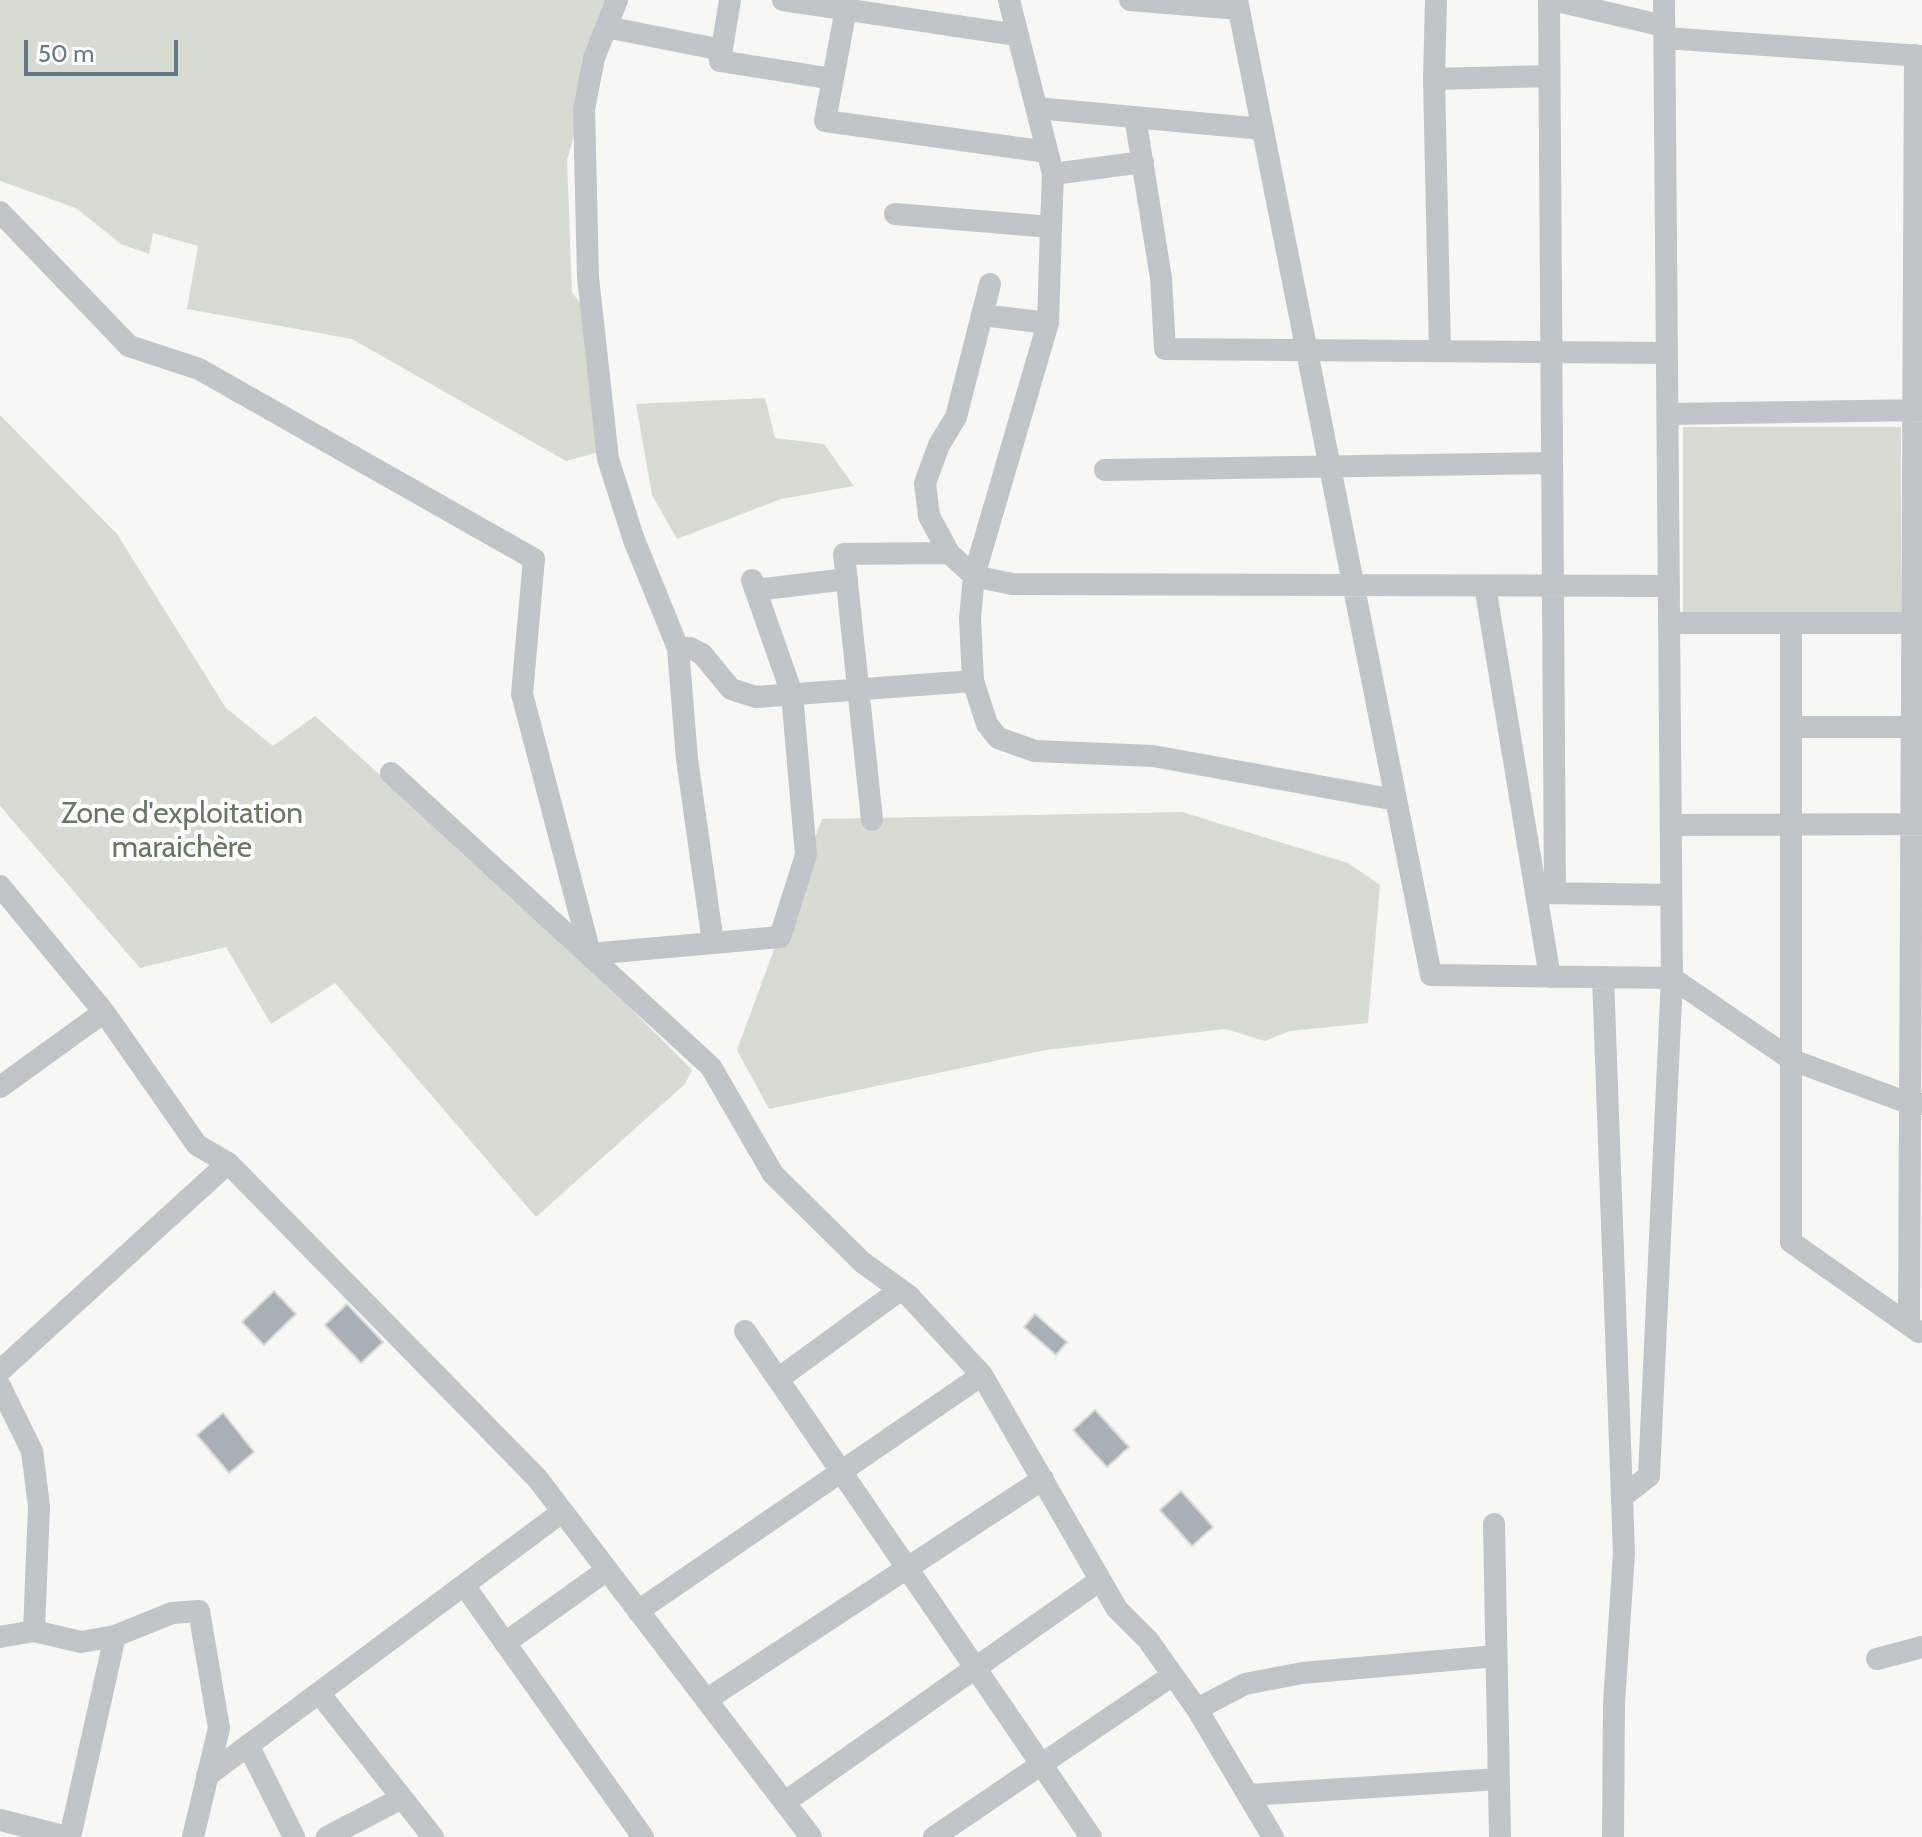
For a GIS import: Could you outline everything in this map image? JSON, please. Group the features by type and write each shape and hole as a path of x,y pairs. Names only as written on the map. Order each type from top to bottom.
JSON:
{"street":[{"path":"617,0 594,58 584,109 588,277 601,406 608,459 634,540 678,648 687,759 713,943"},
{"path":"730,0 720,61 833,79"},
{"path":"783,0 1017,35"},
{"path":"1009,0 1053,174 1048,323 974,576 970,618 973,681 987,724 998,738 1035,751 1153,756 1396,800"},
{"path":"1130,0 1238,4 1431,975 1672,978 1792,1060 1916,1104"},
{"path":"1436,0 1434,79 1440,351"},
{"path":"1550,977 1546,893 1553,586 1551,0 1664,32 1918,56 1917,623 1912,727 1917,824 1916,1329"},
{"path":"1622,1497 1649,1476 1672,978 1664,0"},
{"path":"846,9 825,121 1047,152"},
{"path":"606,27 722,50"},
{"path":"1434,79 1549,76"},
{"path":"1036,108 1263,129"},
{"path":"1135,117 1161,278 1165,349 1667,353"},
{"path":"1053,174 1143,162"},
{"path":"0,212 129,346 199,369 534,559 522,694 590,954"},
{"path":"895,214 1051,227"},
{"path":"990,284 956,417 939,445 925,483 929,516 949,553 974,576 1012,584 1669,586"},
{"path":"982,315 1048,323"},
{"path":"1668,414 1918,410"},
{"path":"1105,470 1552,463"},
{"path":"872,820 844,554 949,553"},
{"path":"590,954 780,937 806,855 792,694 754,585 847,579"},
{"path":"1485,586 1546,893"},
{"path":"1669,623 1917,623"},
{"path":"1791,623 1791,1242 1916,1329"},
{"path":"678,648 690,648 702,654 731,689 756,697 973,681"},
{"path":"1791,727 1912,727"},
{"path":"391,773 711,1067 773,1174 862,1262 900,1290 982,1375 1099,1581 1117,1609 1148,1640 1197,1709 1273,1837"},
{"path":"1671,825 1917,824"},
{"path":"0,886 104,1012 197,1145 228,1163 537,1478 811,1837"},
{"path":"1546,893 1671,895"},
{"path":"1603,977 1624,1553 1614,1703 1613,1837"},
{"path":"0,1087 104,1012"},
{"path":"0,1371 228,1163"},
{"path":"778,1379 900,1290"},
{"path":"745,1331 1091,1837"},
{"path":"638,1611 982,1375"},
{"path":"0,1386 32,1451 39,1506 34,1631"},
{"path":"706,1700 1043,1479"},
{"path":"207,1776 562,1512"},
{"path":"1494,1524 1500,1837"},
{"path":"505,1643 607,1570"},
{"path":"785,1802 1099,1581"},
{"path":"464,1585 643,1837"},
{"path":"0,1637 34,1631 81,1642 115,1636 172,1613 199,1611 219,1728 193,1837"},
{"path":"0,1820 68,1837 115,1636"},
{"path":"1877,1659 1922,1647"},
{"path":"1197,1709 1245,1684 1302,1673 1496,1656"},
{"path":"934,1837 1173,1675"},
{"path":"319,1693 433,1837"},
{"path":"248,1745 294,1837"},
{"path":"1248,1795 1499,1779"},
{"path":"327,1837 402,1798"}],"green space":[{"path":"0,0 612,0 567,160 572,292 592,320 607,450 566,461 352,339 187,309 198,246 153,233 149,254 121,244 76,208 0,181"},
{"path":"765,398 775,438 824,444 854,486 781,499 677,539 652,495 636,404"},
{"name":"Zone d'exploitation maraichère","path":"0,415 117,534 226,708 273,746 315,716 578,955 692,1070 685,1084 536,1217 335,983 271,1024 226,947 140,968 0,806"},
{"path":"1683,427 1901,427 1901,612 1683,612"},
{"path":"1182,812 1348,863 1380,885 1368,1023 1290,1031 1265,1041 1225,1029 1046,1050 769,1109 737,1050 822,819"}],"building":[{"path":"274,1291 296,1314 264,1345 242,1322"},
{"path":"347,1304 383,1342 361,1363 325,1325"},
{"path":"1035,1314 1067,1342 1056,1355 1024,1327"},
{"path":"1095,1410 1129,1447 1107,1467 1073,1430"},
{"path":"223,1413 254,1452 229,1473 197,1435"},
{"path":"1181,1491 1213,1527 1192,1546 1160,1510"}]}
